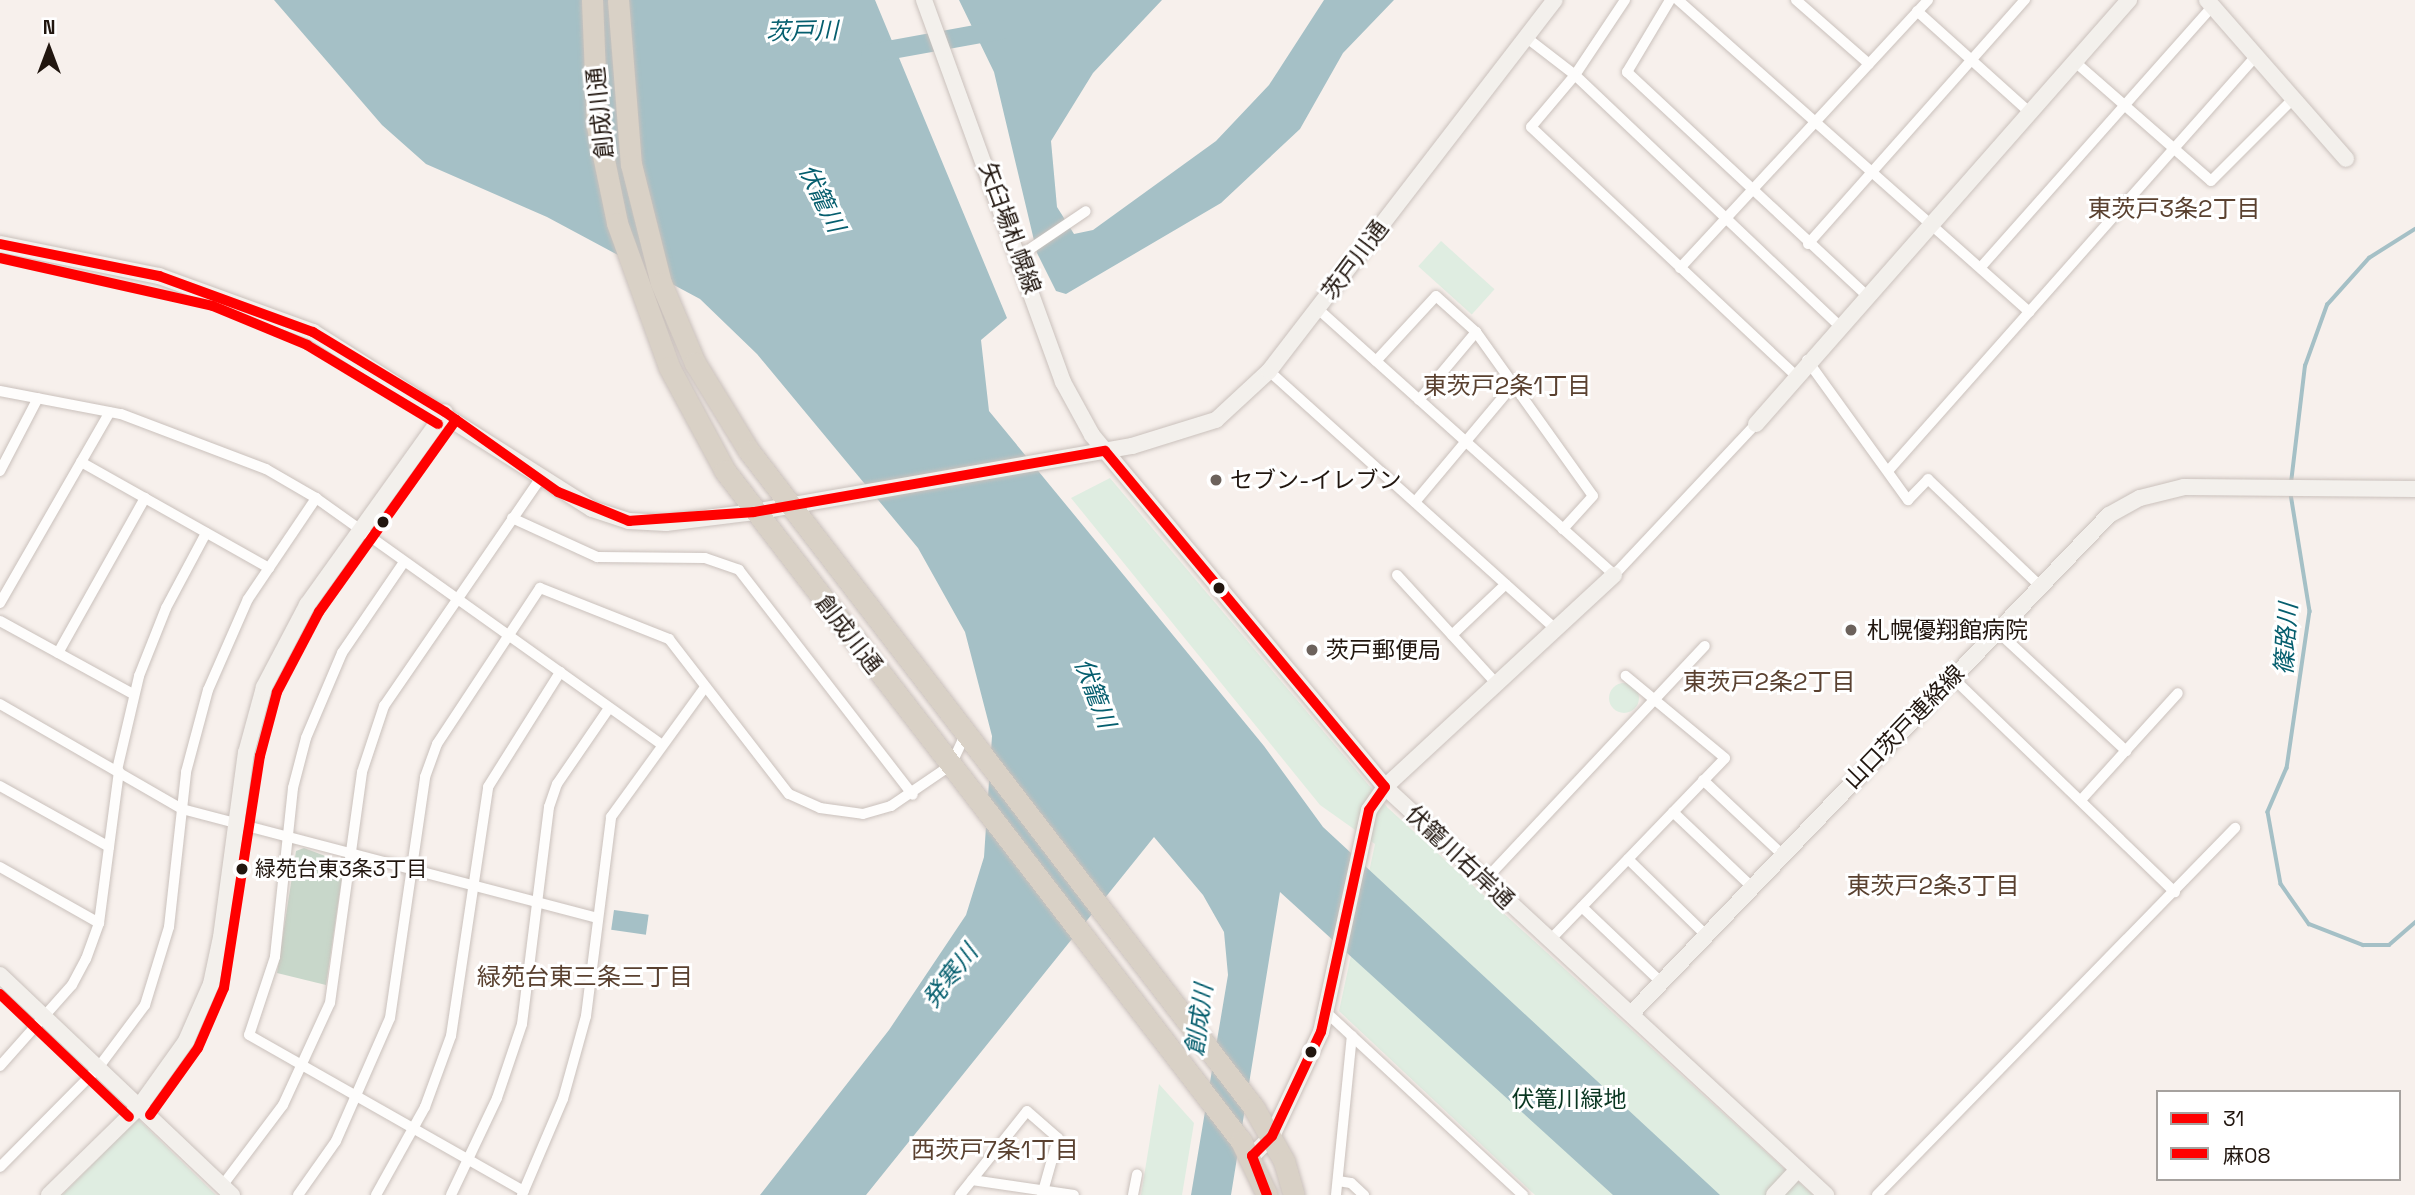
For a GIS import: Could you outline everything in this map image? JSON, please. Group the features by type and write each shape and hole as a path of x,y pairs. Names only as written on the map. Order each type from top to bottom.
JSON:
{"highway":[{"name":"創成川通","path":"592,0 597,126 617,223 669,367 754,512 1247,1148 1268,1195"},
{"name":"創成川通","path":"618,0 631,164 661,283 695,363 790,506 1120,927 1254,1108 1272,1136 1294,1195"}],"street":[{"name":"茨戸川通","path":"0,244 217,293 313,332 445,412 540,479 628,521 754,512 1105,451 1216,419 1269,371 1555,0"},
{"path":"1625,0 1575,75 1531,127 1796,376"},
{"path":"1670,0 1627,72 1752,192 1865,294"},
{"path":"1678,0 2030,312"},
{"path":"1796,0 1869,64"},
{"path":"1680,268 1927,0"},
{"path":"1808,244 2025,0"},
{"path":"1247,1148 1272,1136 1326,1012 1369,810 1384,787 1614,575 1756,424 1865,294 2129,0"},
{"name":"矢臼場札幌線","path":"925,2 1026,251 1063,382 1105,451"},
{"path":"1981,267 2124,106 2210,3 2346,159"},
{"path":"1917,11 2029,112"},
{"path":"1527,38 1575,75 1838,325"},
{"path":"1888,471 2256,56"},
{"path":"2074,61 2173,151 2211,181 2221,177 2294,98"},
{"path":"1026,251 1086,211"},
{"path":"1376,361 1436,296 1476,332 1593,496 1563,529"},
{"path":"1318,309 1614,575"},
{"path":"1419,400 1476,332"},
{"path":"1807,360 1908,500 1928,479 2039,585"},
{"path":"1269,371 1557,629"},
{"path":"1415,502 1514,384"},
{"path":"0,391 110,412 215,447 316,498 662,745"},
{"path":"0,471 38,398"},
{"path":"0,603 110,412"},
{"path":"49,1195 139,1107 186,1041 211,984 236,822 264,687 307,604 445,412"},
{"name":"伏籠川右岸通","path":"1105,451 1384,787 1826,1195"},
{"path":"81,461 269,568"},
{"path":"0,975 227,1190 262,1141 304,1066 337,974 350,853 368,744 384,706 455,598 540,479"},
{"name":"山口茨戸連絡線","path":"1631,1014 2039,585 2109,515 2140,498 2175,488 2415,489"},
{"path":"58,653 145,498"},
{"path":"0,1167 98,1068 127,1034 158,971 182,809 208,690 248,599 316,498"},
{"path":"512,518 597,557 705,558 739,570 913,795"},
{"path":"0,1066 72,985 99,923 118,770 134,694 166,608 206,533"},
{"path":"404,562 342,653 321,699 293,788 292,837 275,957 249,1035 523,1193 563,1099 586,1016 611,817 705,687"},
{"path":"1397,575 1497,684"},
{"path":"1452,635 1506,584"},
{"path":"298,1195 358,1098 400,983 411,869 437,744 540,588 650,627 668,639 789,793 820,808 863,814 913,795 951,765 968,733"},
{"path":"0,621 134,694"},
{"path":"1996,631 2126,751"},
{"path":"1485,880 1704,646"},
{"path":"376,1195 414,1130 456,1017 472,885 488,787 559,672"},
{"path":"1550,940 1726,758 1626,676"},
{"path":"1952,677 2175,892"},
{"path":"2081,800 2178,693"},
{"path":"0,704 182,809 597,918"},
{"path":"451,1195 469,1160 522,1024 535,902 557,784 609,708"},
{"path":"1703,780 1783,855"},
{"path":"0,786 109,847"},
{"path":"1673,812 1752,887"},
{"path":"1877,1195 2235,828"},
{"path":"1628,859 1706,935"},
{"path":"0,867 99,923"},
{"path":"1582,907 1661,982"},
{"path":"1326,1012 1523,1195"},
{"path":"1336,1195 1352,1036"},
{"path":"960,1195 1027,1111 1058,1138 1042,1193"},
{"path":"1774,1195 1798,1169"},
{"path":"1133,1195 1137,1174"},
{"path":"972,1180 1042,1193 1074,1195"},
{"path":"1338,1181 1351,1182 1364,1195"}],"green space":[{"path":"1441,241 1495,289 1472,314 1418,266"},
{"name":"伏篭川緑地","path":"1110,478 1388,808 1813,1195 1535,1195 1339,1011 1375,844 1320,805 1071,498"},
{"path":"1624,683 1635,687 1639,698 1635,709 1624,713 1613,709 1609,698 1613,687"},
{"path":"304,848 344,863 326,985 277,973 296,851"},
{"path":"1159,1084 1194,1123 1182,1195 1141,1195"},
{"path":"138,1119 216,1195 62,1195"}],"water":[{"path":"274,0 875,0 1007,318 981,340 989,411 1264,746 1323,827 1720,1195 1613,1195 1280,892 1231,1195 1191,1195 1228,975 1224,932 1203,895 1154,837 866,1195 760,1195 889,1030 966,915 984,857 992,736 965,632 918,548 757,354 700,299 547,217 426,164 382,125"},
{"path":"959,0 1162,0 1093,73 1051,141 1057,207 1074,234 1093,230 1216,141 1269,85 1324,0 1394,0 1343,53 1300,129 1221,203 1066,294 1056,291 1037,253 994,72"},
{"path":"614,910 649,915 646,935 611,930"}],"waterway":[{"name":"茨戸川","path":"870,53 1002,29"},
{"name":"篠路川","path":"2291,483 2305,366 2327,305 2369,258 2415,229"},
{"name":"篠路川","path":"2291,494 2310,611 2287,768 2268,812 2281,884 2309,924 2363,945 2389,945 2415,922"}],"transit line":[{"name":"31","path":"0,244 159,276 313,332 445,412 558,492 629,521 754,512 1105,451"},
{"name":"麻08","path":"0,258 213,306 307,345 438,424"},
{"name":"麻08","path":"150,1115 198,1048 224,988 260,756 277,692 319,612 456,420"},
{"name":"31","path":"1105,451 1385,787"},
{"name":"31","path":"1267,1195 1252,1156 1272,1136 1321,1032 1369,810 1385,787"},
{"name":"麻08","path":"0,994 129,1117"}],"place":[{"name":"セブン-イレブン","path":"1216,480"},
{"name":"札幌優翔館病院","path":"1851,630"},
{"name":"茨戸郵便局","path":"1312,650"},
{"name":"緑苑台東3条3丁目","path":"242,869"}],"district":[{"name":"東茨戸3条2丁目","path":"2174,209"},
{"name":"東茨戸2条1丁目","path":"1507,386"},
{"name":"東茨戸2条2丁目","path":"1769,682"},
{"name":"東茨戸2条3丁目","path":"1933,886"},
{"name":"緑苑台東三条三丁目","path":"585,977"},
{"name":"西茨戸7条1丁目","path":"995,1150"}],"water label":[{"name":"伏籠川","path":"822,198"},
{"name":"伏籠川","path":"1095,693"},
{"name":"発寒川","path":"950,976"},
{"name":"創成川","path":"1199,1020"}]}
